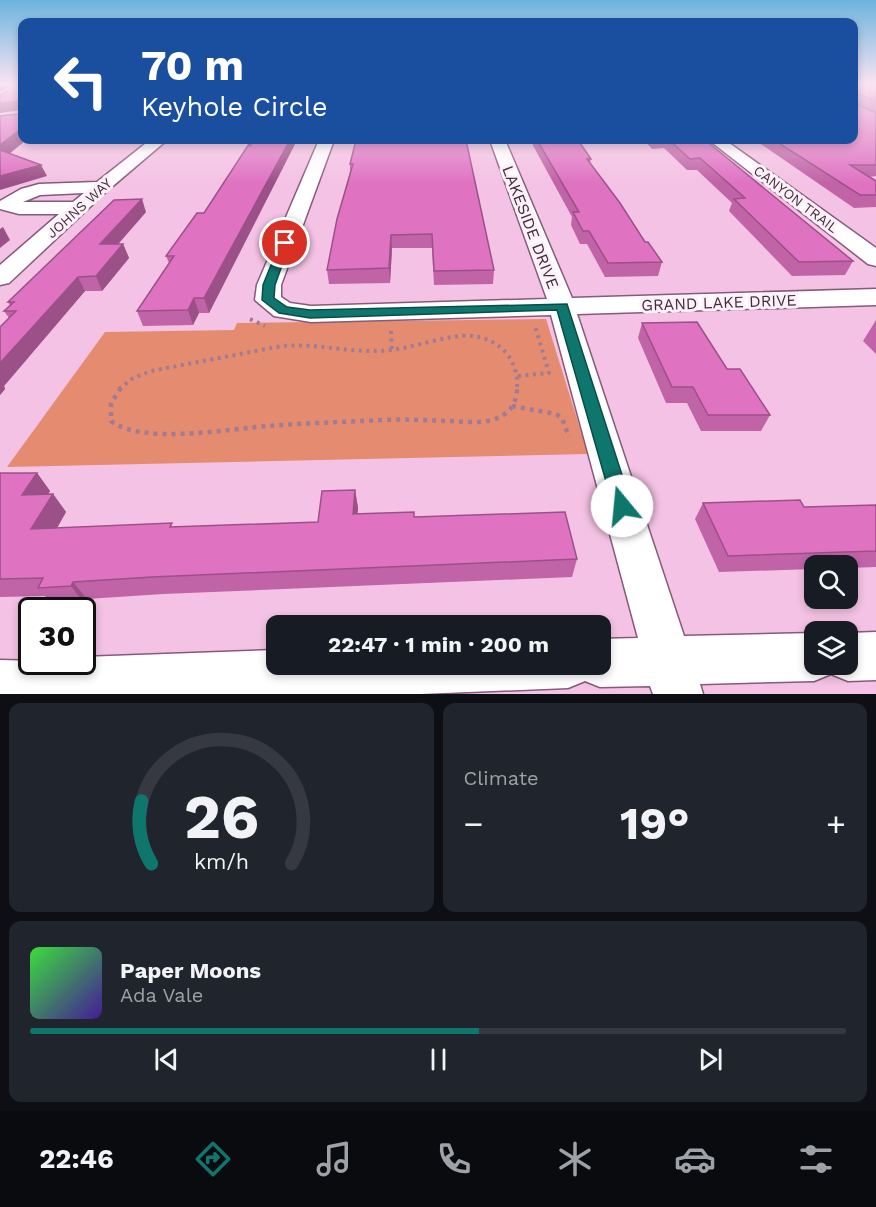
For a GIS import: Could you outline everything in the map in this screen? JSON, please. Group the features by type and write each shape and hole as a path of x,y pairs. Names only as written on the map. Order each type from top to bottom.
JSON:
{"street":[{"name":"JOHNS WAY","path":"0,278 101,187 154,144"},
{"name":"GRAND LAKE DRIVE","path":"324,144 269,285 268,300 284,310 310,314 876,297"},
{"name":"LAKESIDE DRIVE","path":"499,144 562,306 674,677"},
{"name":"CANYON TRAIL","path":"721,144 876,259"},
{"path":"78,208 19,208 7,205 23,194 39,190 101,187"},
{"path":"858,657 876,656"},
{"path":"611,665 674,677 804,658"},
{"path":"0,685 270,675"}],"path":[{"path":"390,327 392,351"},
{"path":"462,336 473,336 499,345 507,352 518,374 518,390 512,406 506,414 493,420 477,422 411,419 267,426 187,434 131,431 120,428 111,421 110,407 121,389 141,374 156,368 273,347 299,345 362,351 392,351 462,336"},
{"path":"512,406 556,414 562,418 569,437"}],"shaded area":[{"path":"546,319 588,454 7,467 105,332 234,330 237,323"}],"building":[{"path":"0,117 18,117 18,131 0,145"},
{"path":"858,117 876,117 876,165 850,165 876,181 876,195 860,195 780,144 858,144"},
{"path":"249,144 250,146 252,144 288,144 204,298 194,298 188,310 137,311 174,256 166,256 197,213 204,213"},
{"path":"355,144 467,144 494,270 434,271 432,234 391,235 389,268 327,270 337,219 353,164 350,164"},
{"path":"539,144 581,144 591,159 587,159 620,203 645,242 648,242 662,262 608,263 589,231 583,231 573,212 579,212"},
{"path":"673,144 710,144 853,261 799,262 734,199 745,198 700,158 690,159"},
{"path":"0,150 41,165 0,176"},
{"path":"142,199 100,244 123,244 96,276 78,277 0,363 0,327 16,311 4,311 14,302 8,302 114,200"},
{"path":"697,322 727,369 740,369 770,415 708,415 693,387 672,387 642,323"},
{"path":"0,473 37,473 22,495 53,494 31,529 172,523 170,527 318,522 322,491 355,490 353,514 414,512 414,517 565,512 577,559 152,577 73,582 71,586 38,588 43,578 0,579"},
{"path":"800,500 804,507 876,505 876,551 728,556 703,503"}],"route":[{"path":"285,243 269,285 268,300 284,310 310,314 562,306 622,506"}]}
